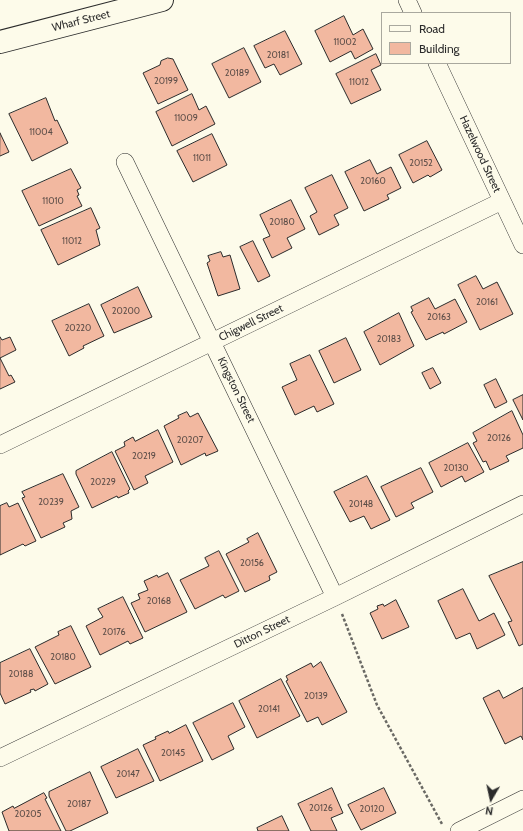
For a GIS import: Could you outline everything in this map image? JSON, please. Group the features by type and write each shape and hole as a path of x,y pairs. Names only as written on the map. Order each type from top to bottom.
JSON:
{"street":[{"name":"Wharf Street","path":"0,42 162,0"},
{"path":"407,0 413,12"},
{"name":"Hazelwood Street","path":"437,64 523,245"},
{"name":"Kingston Street","path":"125,162 335,597"},
{"name":"Chigwell Street","path":"0,445 502,202"},
{"name":"Ditton Street","path":"0,758 335,597 523,504"},
{"path":"459,831 523,799"}],"path":[{"path":"335,597 378,705 443,825"}],"building":[{"path":"344,16 353,35 363,29 373,49 355,59 351,51 330,62 315,31"},
{"path":"285,31 302,64 280,75 274,64 265,68 254,46"},
{"path":"244,48 261,82 229,98 212,64"},
{"path":"376,54 381,65 371,70 381,90 351,104 336,74"},
{"path":"168,58 173,59 188,90 158,104 143,73 160,65 161,61"},
{"path":"192,94 199,110 206,106 215,124 172,146 156,112"},
{"path":"46,98 55,121 57,120 68,143 32,161 9,114"},
{"path":"0,133 9,152 0,156"},
{"path":"212,134 227,165 193,182 177,151"},
{"path":"427,141 442,170 430,177 428,175 413,183 399,155"},
{"path":"370,160 377,174 391,167 401,188 387,195 389,199 364,211 345,172"},
{"path":"71,169 81,188 77,190 79,195 77,196 82,206 39,226 22,191"},
{"path":"332,175 348,208 334,215 339,225 319,235 310,216 317,212 305,188"},
{"path":"291,200 305,229 287,238 292,248 272,258 263,239 270,236 260,215"},
{"path":"91,208 100,228 96,230 100,245 58,265 41,230"},
{"path":"253,241 270,276 258,282 240,247"},
{"path":"221,252 223,257 230,255 240,289 218,296 207,263 210,261 208,256"},
{"path":"476,276 483,289 497,282 513,314 480,330 458,285"},
{"path":"138,287 152,317 114,333 101,305"},
{"path":"429,298 435,309 455,299 467,322 444,334 443,332 426,340 411,312 413,311 411,307"},
{"path":"89,304 104,336 83,346 84,348 69,356 52,321"},
{"path":"399,313 414,346 380,365 364,332"},
{"path":"0,337 2,340 10,337 16,350 0,358"},
{"path":"346,338 361,370 334,383 319,351"},
{"path":"310,355 334,404 317,412 314,406 295,415 282,387 297,380 290,364"},
{"path":"0,358 9,376 11,375 15,382 0,389"},
{"path":"433,368 441,383 430,389 422,373"},
{"path":"496,379 507,402 495,408 484,385"},
{"path":"523,395 523,420 513,400"},
{"path":"512,411 523,435 523,448 506,456 509,461 490,470 486,461 483,462 473,443 477,441 473,433"},
{"path":"187,412 190,417 198,413 218,451 206,456 205,453 181,465 164,426 179,418 178,416"},
{"path":"158,430 173,462 145,476 148,483 134,490 115,451 125,446 124,442 133,437 135,441"},
{"path":"468,443 484,472 465,482 462,476 441,487 429,463"},
{"path":"112,452 130,489 128,491 129,493 118,498 117,496 92,508 76,471"},
{"path":"421,468 433,492 411,503 414,508 396,517 381,487"},
{"path":"63,474 79,507 71,511 72,519 63,523 65,527 41,538 22,498 25,497 22,492"},
{"path":"367,476 390,520 371,529 364,516 350,522 334,492"},
{"path":"7,503 9,507 18,503 36,541 25,546 23,544 0,555 0,506"},
{"path":"258,533 277,572 269,576 270,580 245,592 226,554 249,542 247,539"},
{"path":"219,551 239,591 225,598 223,595 195,609 180,580 209,566 205,558"},
{"path":"523,562 523,644 519,646 508,622 512,621 489,576"},
{"path":"168,573 187,612 145,632 131,603 140,599 138,594 148,590 144,581 157,575 158,577"},
{"path":"463,589 479,621 494,613 505,635 477,649 470,633 456,639 438,601"},
{"path":"123,597 143,638 130,644 128,641 100,655 86,626 103,617 98,609"},
{"path":"396,600 409,627 382,639 370,613 378,609 377,606 383,604 384,606"},
{"path":"71,626 91,667 55,684 35,647 59,635 58,632"},
{"path":"30,649 48,684 35,691 34,689 30,690 31,692 5,704 0,693 0,663"},
{"path":"321,662 347,712 322,725 318,717 307,722 286,681 288,680 286,676 311,663 313,667"},
{"path":"281,679 300,716 257,738 239,701"},
{"path":"523,688 523,740 521,736 505,744 483,698 499,690 503,698"},
{"path":"233,703 245,727 228,736 234,749 212,760 193,723"},
{"path":"186,725 203,761 160,781 143,745 156,739 155,737 168,731 169,733"},
{"path":"138,749 154,781 116,798 101,767"},
{"path":"90,772 108,813 70,831 66,831 49,796 49,792"},
{"path":"332,788 343,813 331,818 337,831 311,831 298,804"},
{"path":"384,788 396,813 361,830 348,805"},
{"path":"44,793 47,798 45,799 61,831 9,831 2,812 13,806 14,808"},
{"path":"282,816 289,831 258,831 257,828"}]}
